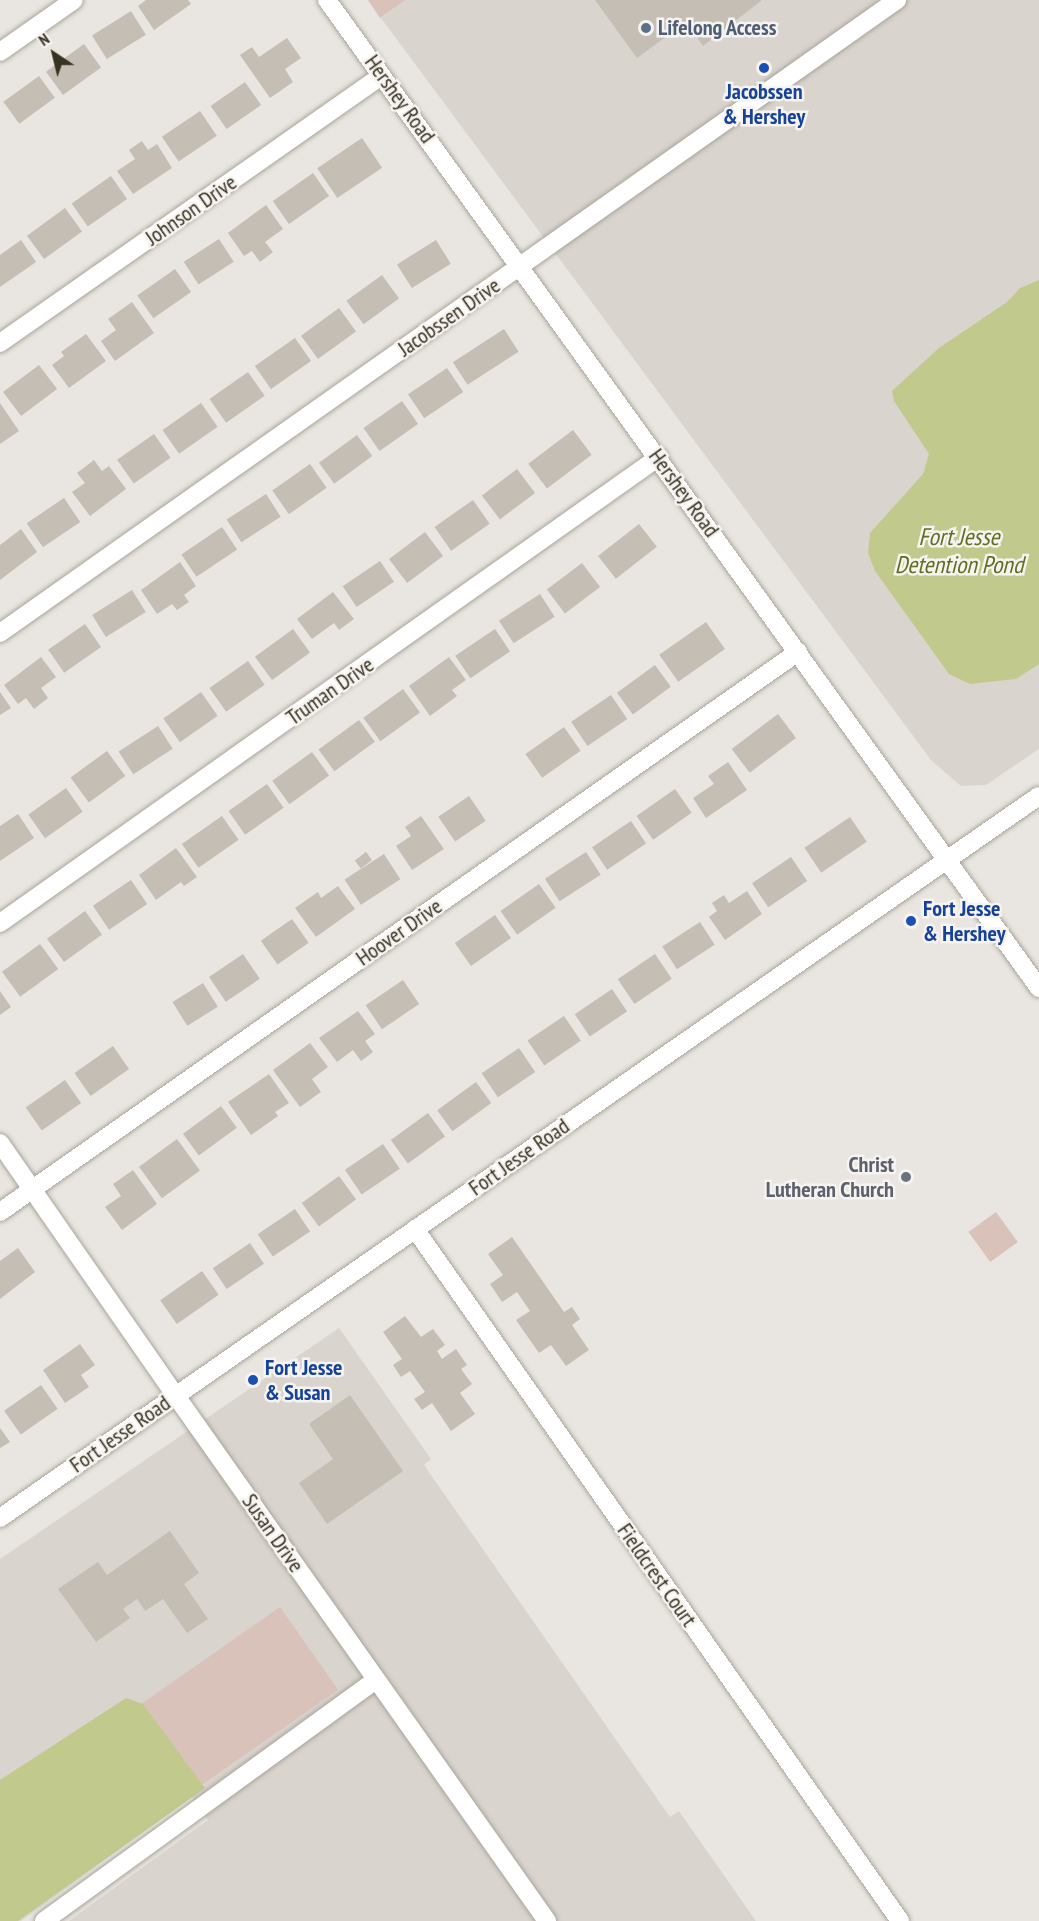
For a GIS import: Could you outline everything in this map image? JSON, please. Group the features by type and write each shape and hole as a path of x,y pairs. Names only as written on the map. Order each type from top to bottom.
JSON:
{"street":[{"path":"0,52 74,0"},
{"name":"Hershey Road","path":"327,0 659,457 946,862 1039,988"},
{"name":"Jacobssen Drive","path":"0,633 897,0"},
{"name":"Johnson Drive","path":"0,343 382,76"},
{"name":"Truman Drive","path":"0,923 659,457"},
{"name":"Hoover Drive","path":"0,1212 798,652"},
{"name":"Fort Jesse Road","path":"0,1518 1039,796"},
{"name":"Susan Drive","path":"0,1143 547,1921"},
{"name":"Fieldcrest Court","path":"415,1229 900,1921"},
{"path":"44,1921 376,1680"}],"shaded area":[{"path":"368,0 406,0 380,18"},
{"path":"406,0 1039,0 1039,749 986,785 961,786 931,760 381,18"},
{"path":"996,1212 1018,1242 990,1262 968,1232"},
{"path":"339,1328 431,1459 424,1465 670,1817 679,1811 756,1921 69,1921 208,1820 192,1797 21,1921 0,1921 0,1559"},
{"path":"280,1607 338,1690 200,1786 142,1703"}],"water":[{"name":"Fort Jesse Detention Pond","path":"1039,280 1039,664 1016,679 970,684 949,674 875,571 868,553 870,533 923,474 929,454 894,401 892,391 939,348 1007,302 1020,288"},
{"path":"126,1698 143,1704 205,1788 18,1921 0,1921 0,1780"}],"building":[{"path":"146,0 188,0 191,4 154,30 138,6"},
{"name":"Lifelong Access","path":"595,0 762,0 703,46 686,22 637,58"},
{"path":"131,11 146,35 107,59 92,35"},
{"path":"287,38 301,58 285,69 293,82 270,98 240,55 252,47 259,57"},
{"path":"84,44 101,67 63,95 46,72"},
{"path":"39,76 55,98 19,124 3,102"},
{"path":"245,82 261,105 227,129 211,106"},
{"path":"200,111 217,136 179,162 162,137"},
{"path":"362,138 382,168 337,198 317,168"},
{"path":"142,141 148,150 157,144 172,168 133,194 117,171 135,159 129,150"},
{"path":"313,173 329,196 289,224 273,201"},
{"path":"111,176 127,199 88,226 72,204"},
{"path":"266,205 283,229 265,242 273,252 260,262 252,251 244,256 228,233"},
{"path":"65,208 82,231 44,259 27,236"},
{"path":"219,239 234,262 198,285 184,262"},
{"path":"21,240 36,262 0,287 0,255"},
{"path":"436,240 451,264 412,288 397,264"},
{"path":"175,269 191,292 153,318 137,295"},
{"path":"382,275 399,298 363,324 346,301"},
{"path":"132,302 154,333 115,361 101,341 116,330 108,319"},
{"path":"339,308 356,331 318,359 301,336"},
{"path":"504,329 519,352 468,385 453,362"},
{"path":"86,334 106,361 69,388 52,365 64,356 61,352"},
{"path":"295,338 311,361 271,389 255,366"},
{"path":"39,365 57,389 21,416 3,392"},
{"path":"447,368 463,392 424,418 408,394"},
{"path":"248,372 265,396 226,423 209,399"},
{"path":"402,401 418,424 380,451 363,428"},
{"path":"0,403 19,431 0,444"},
{"path":"201,403 218,427 179,454 162,430"},
{"path":"573,430 592,455 547,488 528,464"},
{"path":"154,434 171,458 134,484 117,460"},
{"path":"357,435 372,456 334,484 319,463"},
{"path":"94,460 102,471 109,466 126,489 90,516 72,492 85,483 77,473"},
{"path":"310,464 327,488 289,514 272,490"},
{"path":"517,469 535,493 500,519 482,495"},
{"path":"266,494 281,517 241,542 227,520"},
{"path":"64,498 80,522 43,547 27,523"},
{"path":"473,500 490,524 451,551 434,527"},
{"path":"639,524 657,547 616,579 598,556"},
{"path":"222,527 237,549 196,577 181,554"},
{"path":"21,529 37,552 0,580 0,545"},
{"path":"425,532 443,556 407,583 389,559"},
{"path":"380,561 394,582 357,607 343,586"},
{"path":"180,562 196,586 184,595 189,602 177,610 172,604 157,614 141,590"},
{"path":"582,563 600,587 565,613 547,589"},
{"path":"132,590 146,612 106,637 92,615"},
{"path":"333,592 354,619 339,630 334,623 312,639 297,619"},
{"path":"540,594 555,617 514,643 499,621"},
{"path":"706,622 725,649 678,682 659,655"},
{"path":"85,624 101,647 64,673 48,650"},
{"path":"293,629 310,652 272,680 255,657"},
{"path":"495,629 510,651 470,678 455,656"},
{"path":"41,657 56,677 41,688 48,698 34,709 26,698 18,704 4,685"},
{"path":"449,657 466,680 452,690 457,696 430,716 409,686"},
{"path":"248,661 265,685 226,712 209,688"},
{"path":"655,665 671,687 633,714 617,693"},
{"path":"403,689 420,712 380,741 363,718"},
{"path":"0,692 11,708 0,715"},
{"path":"201,692 218,716 180,742 163,718"},
{"path":"611,695 627,719 587,746 571,722"},
{"path":"778,714 796,738 750,773 732,749"},
{"path":"359,720 375,742 334,771 319,749"},
{"path":"158,726 173,749 133,774 119,752"},
{"path":"564,727 581,751 542,778 525,754"},
{"path":"107,751 125,776 89,803 71,777"},
{"path":"312,752 329,775 289,804 272,781"},
{"path":"728,762 747,790 706,818 693,798 714,784 708,776"},
{"path":"267,784 284,808 245,835 228,811"},
{"path":"66,788 83,812 45,838 28,814"},
{"path":"675,789 692,813 653,840 636,816"},
{"path":"469,796 486,821 455,842 438,817"},
{"path":"18,814 34,838 0,861 0,826"},
{"path":"222,816 239,840 198,868 182,844"},
{"path":"421,816 444,849 412,870 396,846 411,836 405,827"},
{"path":"850,817 867,842 821,873 804,848"},
{"path":"631,821 646,843 607,870 592,847"},
{"path":"176,848 197,877 184,886 181,882 156,900 139,875"},
{"path":"366,852 372,860 361,868 355,860"},
{"path":"586,852 601,875 560,901 545,879"},
{"path":"384,854 400,879 361,905 345,880"},
{"path":"791,857 807,881 768,907 752,883"},
{"path":"131,880 147,904 109,930 93,906"},
{"path":"539,884 556,908 517,935 500,911"},
{"path":"338,886 355,909 316,937 295,908 318,892 321,898"},
{"path":"747,891 762,914 725,940 709,917 717,911 712,903 724,895 729,903"},
{"path":"85,911 102,934 64,962 47,939"},
{"path":"495,915 511,938 471,966 455,943"},
{"path":"292,919 309,943 278,965 261,941"},
{"path":"700,922 715,945 677,969 662,947"},
{"path":"40,944 58,969 20,997 2,972"},
{"path":"243,954 260,979 226,1002 209,977"},
{"path":"655,954 672,979 634,1004 618,979"},
{"path":"403,980 419,1004 382,1029 366,1005"},
{"path":"203,983 218,1007 187,1026 172,1002"},
{"path":"612,989 627,1011 590,1037 575,1014"},
{"path":"0,991 11,1007 0,1015"},
{"path":"358,1011 375,1034 365,1041 373,1052 361,1061 353,1050 337,1062 319,1038"},
{"path":"564,1016 581,1041 544,1065 528,1041"},
{"path":"310,1043 328,1067 312,1079 321,1092 300,1107 273,1070"},
{"path":"113,1046 129,1069 91,1096 74,1073"},
{"path":"519,1048 535,1072 498,1097 482,1073"},
{"path":"269,1074 289,1103 275,1112 278,1116 251,1135 228,1102"},
{"path":"65,1080 81,1103 42,1130 26,1108"},
{"path":"476,1082 491,1103 452,1131 437,1110"},
{"path":"221,1106 237,1128 199,1155 183,1134"},
{"path":"428,1113 445,1136 408,1163 391,1140"},
{"path":"177,1139 200,1171 162,1198 139,1167"},
{"path":"383,1144 400,1169 362,1195 345,1170"},
{"path":"133,1170 157,1204 122,1230 105,1207 121,1196 113,1184"},
{"path":"339,1176 356,1199 319,1226 302,1203"},
{"path":"295,1209 310,1231 273,1257 258,1234"},
{"path":"512,1237 564,1312 572,1307 580,1319 572,1325 589,1350 566,1366 551,1345 539,1353 516,1320 530,1311 517,1292 502,1302 490,1284 503,1275 488,1254"},
{"path":"250,1243 264,1264 227,1289 213,1268"},
{"path":"18,1248 35,1272 0,1299 0,1261"},
{"path":"202,1271 219,1295 177,1324 160,1300"},
{"path":"405,1316 421,1337 433,1329 445,1345 437,1351 442,1359 456,1349 467,1365 461,1369 472,1384 460,1393 475,1414 451,1431 432,1403 422,1410 414,1399 425,1392 410,1371 401,1377 393,1365 402,1359 383,1332"},
{"path":"80,1344 95,1365 81,1375 89,1387 65,1403 43,1370"},
{"path":"41,1385 58,1409 21,1435 4,1411"},
{"path":"350,1395 403,1471 327,1524 299,1483 333,1459 309,1424"},
{"path":"0,1428 10,1442 0,1448"},
{"path":"170,1531 199,1573 184,1584 208,1619 187,1633 163,1599 145,1611 137,1599 123,1609 130,1618 96,1642 58,1589 98,1562 107,1575"}],"place":[{"name":"Lifelong Access","path":"646,28"},
{"name":"Jacobssen & Hershey","path":"764,68"},
{"name":"Fort Jesse & Hershey","path":"911,921"},
{"name":"Christ Lutheran Church","path":"906,1177"},
{"name":"Fort Jesse & Susan","path":"253,1380"}]}
